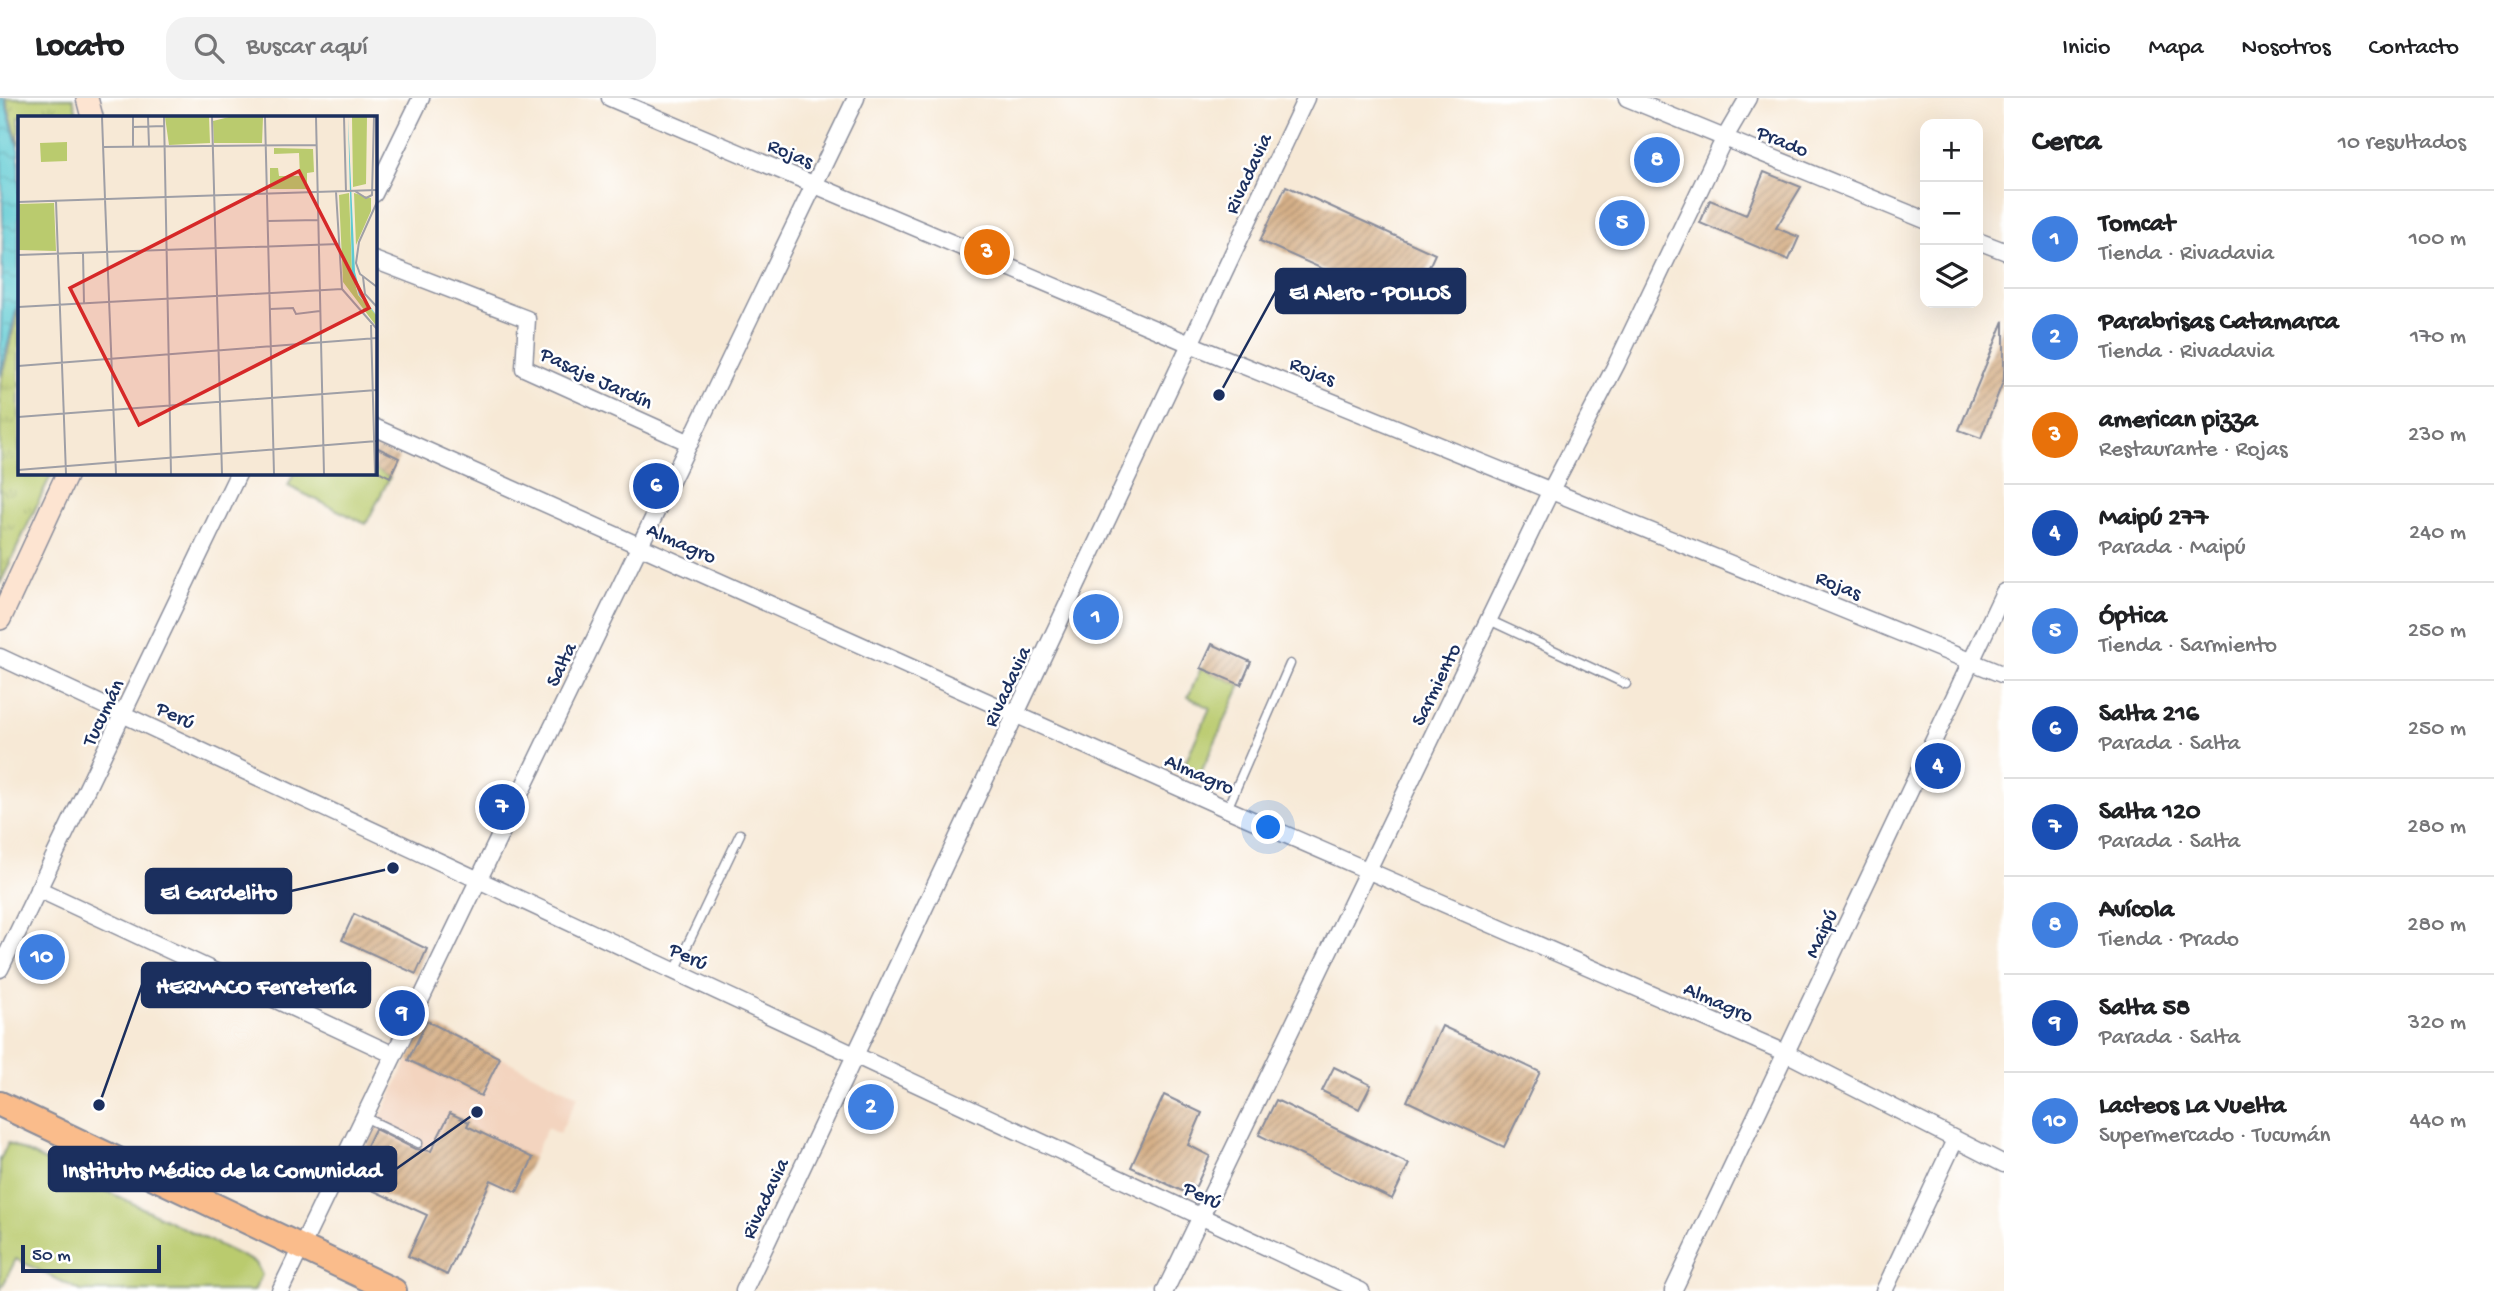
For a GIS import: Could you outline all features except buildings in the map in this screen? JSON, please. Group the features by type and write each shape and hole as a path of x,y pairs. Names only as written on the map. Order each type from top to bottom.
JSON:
{"main road":[{"path":"87,98 92,116"},
{"path":"0,620 67,474"},
{"path":"0,1104 394,1291"}],"street":[{"path":"376,190 421,98"},
{"name":"Rojas","path":"610,98 1190,344 1552,488 2004,675"},
{"name":"Salta","path":"280,1291 856,98"},
{"name":"Rivadavia","path":"744,1291 1306,98"},
{"name":"Prado","path":"1627,98 1920,218"},
{"name":"Sarmiento","path":"1166,1291 1552,488 1617,363 1724,139 1748,98"},
{"path":"1983,243 2004,251"},
{"name":"Pasaje Jardín","path":"376,261 527,319 524,368 690,443"},
{"name":"Almagro","path":"376,428 1786,1054 2004,1164"},
{"name":"Tucumán","path":"0,970 238,474"},
{"name":"Maipú","path":"1673,1291 2004,593"},
{"name":"Perú","path":"0,657 1360,1291"},
{"path":"38,889 394,1055"},
{"path":"1884,1291 1955,1140"}],"lane":[{"path":"1489,620 1626,684"},
{"path":"1227,808 1290,664"},
{"path":"675,971 740,834"},
{"path":"364,1116 418,1143"}],"shaded area":[{"path":"427,1021 578,1096 559,1134 547,1128 517,1192 491,1181 478,1209 362,1155"}],"green space":[{"path":"6,98 73,98 78,116 18,116 18,141"},
{"path":"18,311 18,474 52,474 0,584 0,384"},
{"path":"376,470 390,477 366,524 288,486 294,474 376,474"},
{"path":"1201,668 1241,685 1199,777 1182,769 1210,708 1188,697"},
{"path":"8,1143 256,1263 262,1275 254,1291 81,1291 16,1259 0,1291 0,1160"}],"water":[{"path":"0,98 4,98 18,147 18,302 0,376 3,226"}],"place":[{"name":"Avícola","path":"1657,160"},
{"name":"Óptica","path":"1622,223"},
{"name":"american pizza","path":"987,252"},
{"name":"El Alero - POLLOS","path":"1219,395"},
{"name":"Salta 216","path":"656,486"},
{"name":"Tomcat","path":"1096,617"},
{"name":"Maipú 277","path":"1938,766"},
{"name":"Salta 120","path":"502,807"},
{"name":"El Gardelito","path":"393,868"},
{"name":"Lacteos La Vuelta","path":"42,957"},
{"name":"Salta 58","path":"402,1013"},
{"name":"HERMACO Ferretería","path":"99,1105"},
{"name":"Parabrisas Catamarca","path":"871,1107"},
{"name":"Instituto Médico de la Comunidad","path":"477,1112"}]}
